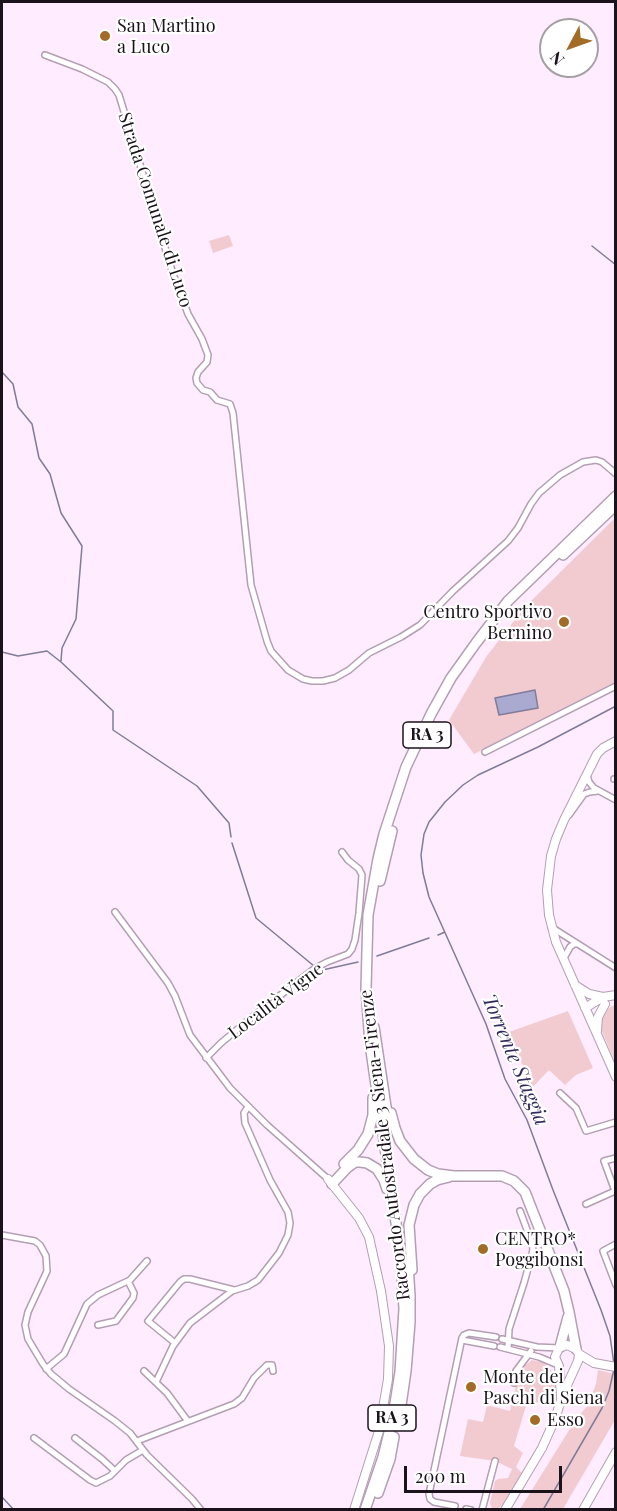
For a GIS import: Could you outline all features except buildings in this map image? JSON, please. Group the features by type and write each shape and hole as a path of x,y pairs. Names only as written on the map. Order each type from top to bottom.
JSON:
{"highway":[{"name":"Raccordo Autostradale 3 Siena-Firenze","path":"365,1509 383,1457 393,1416 400,1372 403,1324 401,1257 370,1044 366,988 368,915 380,851 406,767 451,678 508,601 615,496"},
{"name":"Raccordo Autostradale 3 Siena-Firenze","path":"372,1509 390,1459 402,1401 410,1305 407,1259 374,1026 372,969 376,901 390,836 411,770 423,742 456,682 513,605 615,505"},
{"path":"330,1182 360,1147 368,1134 373,1118 374,1099 365,1024 366,988"},
{"path":"374,1026 383,1058 395,1128 400,1141 410,1155 424,1168 435,1173 454,1176 502,1176 514,1181 525,1192 561,1285 577,1352"},
{"path":"330,1182 353,1163 358,1162 367,1163 373,1167 384,1180 395,1240 403,1324"},
{"path":"408,1350 414,1307 409,1237 411,1216 417,1199 427,1187 437,1180 454,1176"},
{"path":"560,1347 569,1312"}],"main road":[{"path":"614,1072 563,959 551,927 547,896 548,874 555,842 598,752 615,741"},
{"path":"575,984 604,1001"},
{"path":"585,1008 615,997"},
{"path":"597,1036 598,1017 604,1001"},
{"path":"330,1182 359,1218 369,1237 381,1291 389,1352 387,1387 379,1431 354,1509"},
{"path":"561,1397 555,1357 560,1347 570,1346 594,1363"},
{"path":"505,1509 546,1439 561,1397 578,1361 577,1352"},
{"path":"558,1366 568,1369 594,1363 615,1367"},
{"path":"583,1509 615,1452"}],"street":[{"name":"Strada Comunale di Luco","path":"45,55 108,82 119,95 173,274 188,314 208,355 207,362 198,372 197,383 218,400 230,404 234,413 251,585 271,651 288,670 303,679 322,681 335,678 349,670 369,653 420,625 508,540 535,499 560,475 591,460 602,462 615,474"},
{"path":"485,752 615,686"},
{"path":"587,774 589,782 598,791 615,800"},
{"path":"566,818 582,796 588,792 598,791"},
{"name":"Località Vigne","path":"206,1058 251,1018 314,969 348,954 352,949 359,913 362,875 359,868 342,852"},
{"path":"115,912 170,986 189,1033 206,1058 248,1107 330,1182"},
{"path":"551,927 615,968"},
{"path":"563,959 570,947 578,944"},
{"path":"560,1093 576,1108 586,1131 615,1122"},
{"path":"156,1382 175,1343 193,1320 234,1290 252,1284 262,1276 282,1248 288,1235 290,1223 286,1207 270,1180 245,1123 244,1113 248,1107"},
{"path":"586,1204 615,1191 604,1161 615,1158"},
{"path":"502,1339 508,1334 533,1250 520,1211"},
{"path":"2,1235 36,1242 42,1247 46,1256 47,1271 28,1312 25,1328 28,1339 46,1369 137,1441 201,1509"},
{"path":"615,1245 603,1251 615,1285"},
{"path":"46,1369 64,1354 87,1304 98,1295 128,1281 147,1261"},
{"path":"175,1343 148,1321 180,1282 190,1279 234,1290"},
{"path":"98,1325 116,1321 133,1299 134,1293 128,1281"},
{"path":"474,1333 472,1339 475,1342"},
{"path":"455,1506 434,1502 429,1494 465,1334 474,1333 533,1347 560,1347"},
{"path":"502,1339 508,1349"},
{"path":"462,1340 530,1354 558,1366"},
{"path":"514,1383 518,1369 533,1347"},
{"path":"137,1441 237,1402 254,1378 268,1365 272,1365 273,1371"},
{"path":"144,1371 167,1393 187,1420"},
{"path":"34,1438 94,1482 102,1481 126,1460 143,1450"},
{"path":"75,1438 115,1471"},
{"path":"482,1509 495,1461"}],"shaded area":[{"path":"229,235 233,246 213,253 209,241"},
{"name":"Centro Sportivo Bernino","path":"615,518 615,683 474,754 449,720 486,657 525,607"},
{"path":"615,1005 615,1062 601,1029 602,1018 606,1011"},
{"path":"568,1011 593,1068 576,1075 565,1085 549,1070 532,1088 509,1032"},
{"path":"532,1360 547,1365 552,1372 556,1383 556,1397 526,1406 514,1446 523,1453 516,1467 522,1473 504,1504 494,1509 490,1503 495,1481 508,1478 512,1469 495,1461 460,1456 468,1419 483,1422 487,1405 510,1411 519,1373"},
{"path":"598,1370 615,1374 615,1420 563,1509 520,1509 576,1419 588,1405 596,1384"}],"water":[{"path":"535,690 538,708 499,715 495,698"}],"waterway":[{"path":"592,246 616,265"},
{"path":"2,372 13,384 18,407 32,424 39,458 50,474 61,513 82,546 76,619 62,648 61,661"},
{"path":"2,652 18,656 47,651 61,662 113,711 113,730 197,786 229,823 231,837"},
{"name":"Torrente Staggia","path":"614,1364 610,1336 601,1310 527,1120 505,1079 486,1024 429,897 421,855 424,834 429,822 463,785 478,775 616,706"},
{"path":"232,843 256,918 314,966"},
{"name":"Torrente Staggia","path":"438,935 445,932"},
{"path":"377,956 429,938"},
{"path":"318,971 358,962"},
{"name":"Torrente Staggia","path":"543,1510 602,1408 614,1369"},
{"path":"2,1497 14,1510"}],"place":[{"name":"San Martino a Luco","path":"105,36"},
{"name":"Centro Sportivo Bernino","path":"564,622"},
{"name":"CENTRO* Poggibonsi","path":"483,1249"},
{"name":"Monte dei Paschi di Siena","path":"471,1387"},
{"name":"Esso","path":"535,1420"}]}
